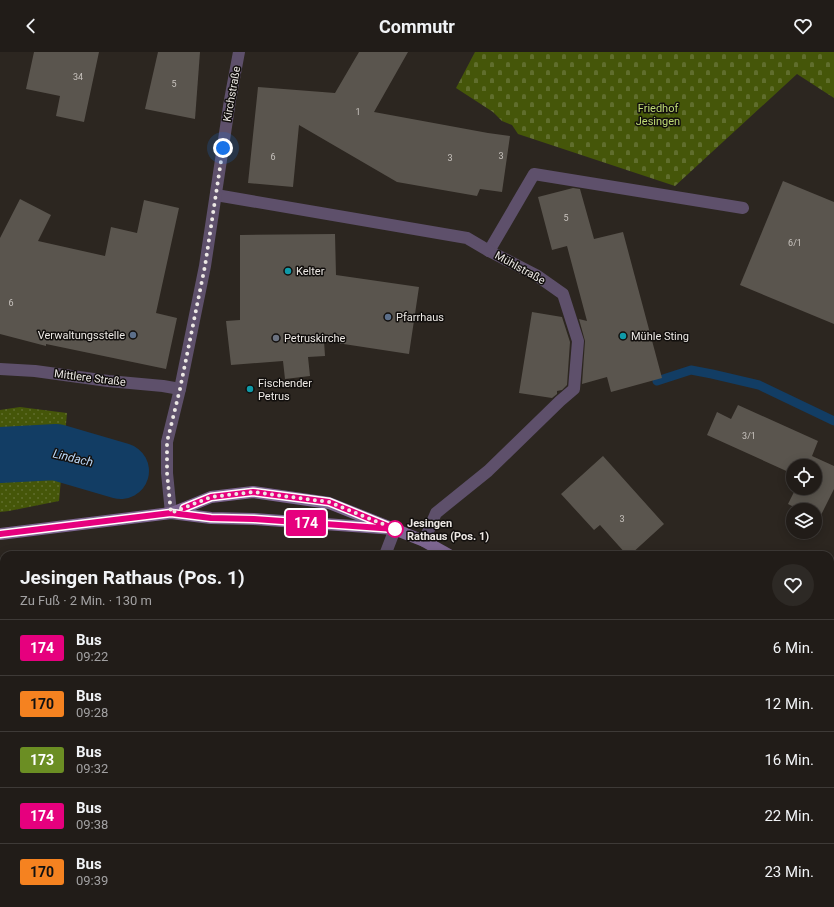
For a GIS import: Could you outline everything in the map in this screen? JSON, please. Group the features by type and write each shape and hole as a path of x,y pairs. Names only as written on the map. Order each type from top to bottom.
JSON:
{"main road":[{"path":"171,513 211,497 253,492 329,502 424,541 442,551"},
{"path":"0,534 171,513 211,518 254,519 395,529"}],"street":[{"name":"Kirchstraße","path":"171,513 167,473 167,442 180,389 205,266 230,100 239,52"},
{"path":"489,251 534,174 744,208"},
{"name":"Mühlstraße","path":"216,195 467,238 536,275 562,294 578,341 574,389 488,471 436,513 424,541"},
{"name":"Mittlere Straße","path":"0,369 35,371 180,389"},
{"path":"387,551 395,529"}],"green space":[{"name":"Friedhof Jesingen","path":"475,52 834,52 834,98 797,74 675,186 518,134 512,125 502,121 493,112 456,88"},
{"path":"20,407 67,413 59,501 0,512 0,410"}],"building":[{"path":"34,52 99,52 84,122 56,116 60,96 26,89"},
{"path":"158,52 200,52 195,119 145,109"},
{"path":"359,52 408,52 374,112 510,136 502,192 480,189 477,196 397,182 299,125 293,187 248,183 258,87 335,93"},
{"path":"783,181 834,202 834,324 740,285"},
{"name":"Mühle Sting","path":"573,188 580,189 594,239 623,232 662,378 611,392 607,377 582,384 585,341 579,319 587,321 567,246 552,250 538,197"},
{"path":"20,199 51,215 38,241 105,256 111,227 137,233 144,200 179,208 156,313 177,318 166,369 46,344 46,346 0,334 0,238"},
{"path":"335,234 336,275 419,287 409,354 324,341 325,356 308,357 310,376 285,379 283,361 231,365 226,321 240,320 240,235"},
{"path":"532,312 562,317 570,342 567,385 562,390 557,391 557,394 552,398 519,393"},
{"path":"738,405 818,441 812,456 819,459 786,459 786,471 707,435 717,412 731,419"},
{"path":"603,456 664,524 634,551 623,551 600,525 594,530 561,494"},
{"path":"822,461 834,466 834,489 822,513 822,503 788,503 792,495 822,495"}],"waterway":[{"path":"657,381 691,370 712,374 759,385 834,421"},
{"name":"Lindach","path":"0,455 56,452 121,471"}],"bus line":[{"name":"174","path":"0,534 171,513 211,518 254,519 395,529 329,502 253,492 211,497 184,508"}],"place":[{"name":"Kelter","path":"288,271"},
{"name":"Pfarrhaus","path":"388,317"},
{"name":"Verwaltungsstelle","path":"133,335"},
{"name":"Mühle Sting","path":"623,336"},
{"name":"Petruskirche","path":"276,338"},
{"name":"Fischender Petrus","path":"250,389"},
{"name":"Jesingen Rathaus (Pos. 1)","path":"395,529"}],"route":[{"path":"223,148 205,266 180,389 167,442 167,473 171,513 211,497 253,492 329,502 395,529"}]}
